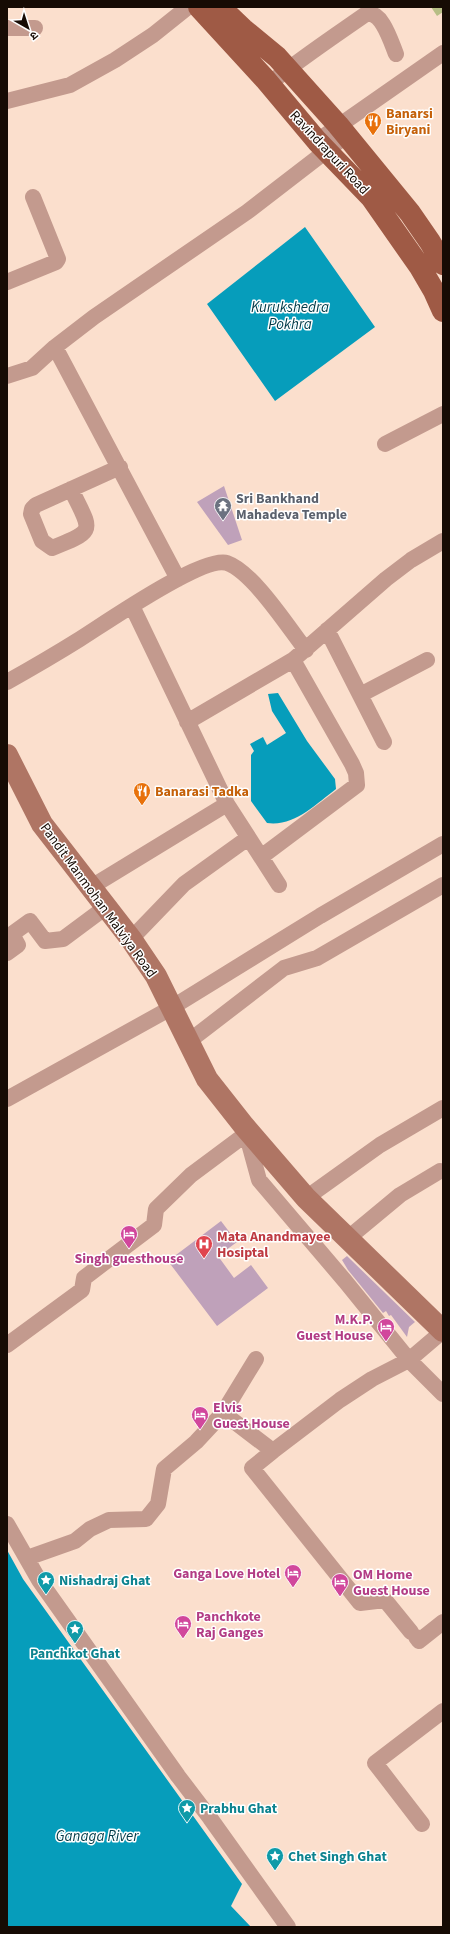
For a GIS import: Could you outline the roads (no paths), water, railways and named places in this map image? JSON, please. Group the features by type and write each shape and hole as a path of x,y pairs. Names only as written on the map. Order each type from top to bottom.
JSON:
{"main road":[{"name":"Ravindrapuri Road","path":"199,7 269,84 322,146 376,203 420,267 434,291 443,311"},
{"name":"Ravindrapuri Road","path":"221,7 243,29 277,57 342,130 410,213 443,264"}],"street":[{"path":"7,101 70,85 115,60 153,35 188,7"},
{"path":"269,84 366,14 371,13 375,15 383,25 396,54"},
{"path":"7,28 35,28"},
{"path":"7,376 32,368 55,347 94,317 247,212 322,146 443,53"},
{"path":"7,282 56,262 58,259 33,197"},
{"path":"55,347 120,467 178,579"},
{"path":"385,444 443,414"},
{"path":"71,489 120,467"},
{"path":"187,722 300,655 386,579 411,560 443,541"},
{"path":"7,682 178,579 218,562 226,563 234,567 244,574 266,598 300,655 356,773 356,785 261,857"},
{"path":"132,606 227,804 279,885"},
{"path":"327,630 384,742"},
{"path":"360,695 427,660"},
{"name":"Pandit Manmohan Malviya Road","path":"9,765 42,824 131,938 156,976 207,1079 245,1130 306,1198 443,1331"},
{"path":"91,887 227,804"},
{"path":"131,938 184,884 248,838"},
{"path":"7,1100 171,1008 320,916 443,844"},
{"path":"188,1042 284,968 317,958 443,886"},
{"path":"7,953 18,946 12,934 30,920 45,941 63,939 106,907"},
{"path":"306,1198 380,1146 443,1108"},
{"path":"7,1345 82,1290 84,1278 154,1225 156,1209 186,1180 245,1130 259,1180 345,1281 409,1360 443,1394"},
{"path":"347,1239 400,1195 440,1171"},
{"path":"443,1331 409,1360 372,1379 340,1400 252,1468 360,1603 385,1600 419,1641 443,1622"},
{"path":"27,1558 75,1541 90,1528 109,1520 146,1519 158,1504 164,1469 196,1442 223,1413 256,1359"},
{"path":"223,1413 273,1451"},
{"path":"7,1524 39,1580 178,1776 288,1927"},
{"path":"422,1824 375,1764 443,1711"}],"water":[{"name":"Kurukshedra Pokhra","path":"305,227 375,327 275,401 207,304"},
{"path":"278,693 307,741 335,779 336,789 295,818 277,823 267,823 251,801 251,755 254,751 250,744 263,737 267,745 286,733 272,711 268,694"},
{"name":"Ganaga River","path":"7,1550 23,1579 242,1884 231,1906 251,1927 7,1927"}],"place":[{"name":"Banarsi Biryani","path":"373,136"},
{"name":"Sri Bankhand Mahadeva Temple","path":"223,521"},
{"name":"Banarasi Tadka","path":"142,806"},
{"name":"Singh guesthouse","path":"129,1249"},
{"name":"Mata Anandmayee Hosiptal","path":"204,1259"},
{"name":"M.K.P. Guest House","path":"386,1342"},
{"name":"Elvis Guest House","path":"200,1430"},
{"name":"Ganga Love Hotel","path":"293,1588"},
{"name":"Nishadraj Ghat","path":"46,1595"},
{"name":"OM Home Guest House","path":"340,1597"},
{"name":"Panchkote Raj Ganges","path":"183,1639"},
{"name":"Panchkot Ghat","path":"75,1644"},
{"name":"Prabhu Ghat","path":"187,1823"},
{"name":"Chet Singh Ghat","path":"275,1871"}]}
